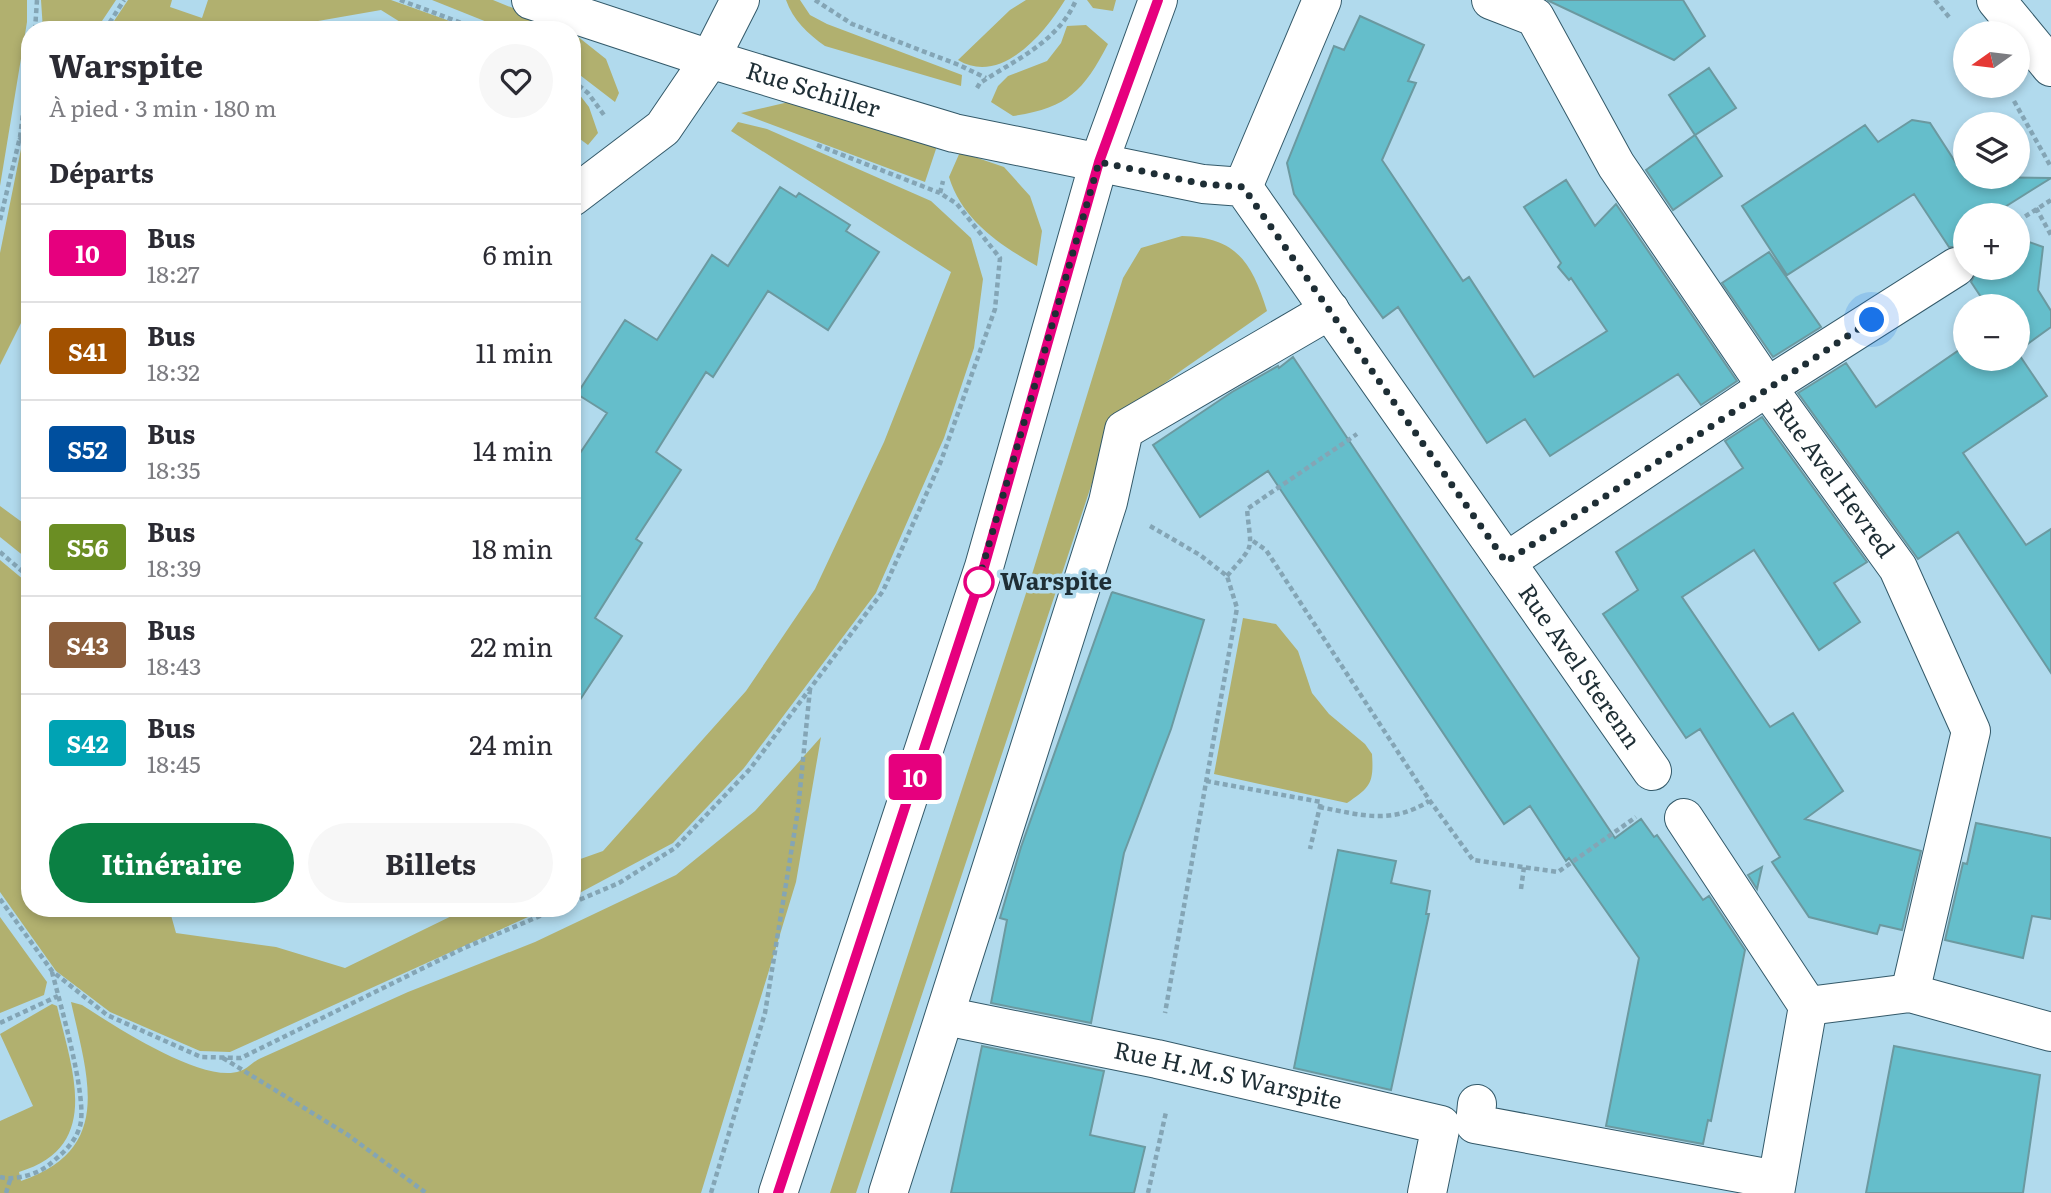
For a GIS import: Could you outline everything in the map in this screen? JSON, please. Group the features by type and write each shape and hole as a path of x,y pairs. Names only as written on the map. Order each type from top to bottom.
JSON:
{"street":[{"name":"Rue Schiller","path":"531,0 710,59 954,133 1099,162"},
{"path":"581,190 663,128 710,59 740,0"},
{"path":"778,1193 984,567 1099,162 1158,0"},
{"path":"1099,162 1203,184 1243,187 1322,0"},
{"name":"Rue Avel Hevred","path":"1491,0 1535,17 1616,165 1767,387 1898,568 1970,731 1910,993"},
{"path":"1997,0 2051,68"},
{"name":"Rue Avel Sterenn","path":"1243,187 1651,771"},
{"name":"Rue Avel Sterenn","path":"1506,562 1767,387 1953,269"},
{"path":"888,1193 1108,502 1124,430 1330,310"},
{"path":"1477,1104 1475,1124 1776,1186 1808,1006 1684,818"},
{"path":"1808,1006 1910,993 2051,1032"},
{"name":"Rue H.M.S Warspite","path":"946,1016 1157,1059 1215,1062 1441,1125 1427,1193"}],"path":[{"path":"36,21 37,0"},
{"path":"110,21 124,0"},
{"path":"400,0 456,21"},
{"path":"815,0 852,24 986,78"},
{"path":"940,193 954,133 980,83 1050,38 1071,12 1076,0"},
{"path":"2013,98 2051,167"},
{"path":"0,220 21,126"},
{"path":"581,899 619,883 675,848 750,769 883,591 940,460 995,309 1000,258 957,204 940,193 814,144"},
{"path":"2030,212 2051,200"},
{"path":"2036,208 2051,235"},
{"path":"1227,576 1248,553 1253,541 1247,509 1344,441 1401,411"},
{"path":"1108,502 1200,555 1227,576 1237,608 1157,1059 1172,1087 1148,1193"},
{"path":"1253,541 1266,550 1430,801 1474,860 1558,872 1662,799 1678,824 1684,818"},
{"path":"0,552 21,570"},
{"path":"711,1193 765,1013 798,810 810,688"},
{"path":"1206,780 1321,802 1310,849"},
{"path":"1319,807 1388,817 1408,815 1430,801"},
{"path":"1521,889 1524,867"},
{"path":"0,899 52,971 107,1015 201,1057 241,1058 464,948 538,917"},
{"path":"0,1177 10,1180 45,1169 68,1149 80,1125 75,1063 52,971"},
{"path":"0,1023 58,996"},
{"path":"221,1057 348,1135 426,1193"},
{"path":"6,1193 10,1180"}],"shaded area":[{"path":"0,0 27,0 27,21 21,21 21,58 0,186"},
{"path":"41,0 116,0 102,21 42,21"},
{"path":"128,0 172,0 170,7 202,18 208,0 391,0 450,21 399,21 381,10 318,21 114,21"},
{"path":"432,0 493,0 545,21 484,21"},
{"path":"786,0 800,0 810,15 827,24 962,75 961,86 825,46 802,26"},
{"path":"1026,0 1065,0 1034,40 1005,61 990,66 974,66 958,60 1010,10"},
{"path":"1087,0 1116,0 1113,11 1093,8"},
{"path":"1086,25 1108,44 1090,74 1071,95 1047,108 1013,116 991,102 998,86 1008,76 1047,61 1061,43 1067,26"},
{"path":"581,39 606,59 619,93 615,102 581,76"},
{"path":"581,97 589,107 598,133 588,145 581,140"},
{"path":"810,97 937,146 925,182 741,113"},
{"path":"738,122 767,129 931,201 971,238 983,279 974,348 944,438 876,593 744,768 673,843 581,892 581,859 603,851 746,691 815,589 884,442 951,272 731,131"},
{"path":"21,149 21,323 0,365 0,253"},
{"path":"960,152 1004,167 1030,196 1042,231 1037,266 996,240 963,206 949,177"},
{"path":"1182,236 1216,241 1240,256 1255,279 1267,311 1112,423 856,1193 830,1193 1029,584 1123,278 1141,248"},
{"path":"0,506 21,521 21,554 0,537"},
{"path":"0,560 21,578 21,917 172,917 176,933 276,947 345,968 450,917 528,917 230,1052 200,1051 110,1012 56,971 0,892"},
{"path":"1243,618 1276,624 1298,651 1312,693 1329,714 1365,744 1372,754 1369,784 1347,803 1214,774"},
{"path":"821,737 796,882 701,1193 0,1193 0,1121 33,1106 0,1034 52,1004 57,1006 74,1080 72,1125 62,1145 45,1160 19,1172 21,1181 51,1167 70,1150 82,1131 87,1108 87,1084 71,1002 82,1005 182,1062 224,1073 240,1071 259,1059 408,992 535,942 676,875 755,811"},
{"path":"0,917 47,982 44,995 0,1013"}],"building":[{"path":"1547,0 1683,0 1705,36 1674,60"},
{"path":"1360,16 1424,45 1408,81 1416,83 1382,160 1463,281 1469,277 1534,377 1607,331 1571,278 1569,280 1558,267 1561,263 1524,207 1566,180 1595,226 1616,204 1737,381 1701,405 1678,374 1550,456 1525,419 1487,443 1398,307 1383,318 1294,194 1287,163 1334,46 1344,50"},
{"path":"1709,68 1736,108 1695,135 1669,95"},
{"path":"1912,120 1930,123 1953,158 1953,189 2030,189 2030,178 2051,178 2011,203 1953,203 1953,247 1949,247 1914,194 1787,275 1742,206 1865,125 1878,142"},
{"path":"1695,135 1722,176 1673,210 1646,170"},
{"path":"780,187 796,197 799,193 850,225 846,231 879,252 828,330 768,291 713,377 706,372 656,452 681,470 636,539 642,543 595,618 622,636 581,698 581,452 607,413 581,397 581,388 625,320 657,340 712,255 728,266"},
{"path":"2030,242 2043,247 2038,290 2051,311 2051,327 2030,342 2030,294 1979,294 1971,282 2030,280"},
{"path":"1769,252 1821,327 1773,357 1722,283"},
{"path":"1953,354 1953,371 2030,371 2047,396 1963,453 2026,545 2051,529 2051,673 1958,532 1918,559 1798,393 1846,363 1876,407"},
{"path":"1293,357 1615,838 1641,819 1654,837 1657,835 1703,900 1709,896 1745,950 1711,1121 1708,1120 1703,1144 1606,1126 1639,958 1569,858 1566,861 1530,806 1504,824 1268,471 1200,517 1153,445 1232,392 1278,366 1279,368"},
{"path":"1762,417 1867,562 1834,583 1860,622 1819,650 1754,550 1682,597 1770,727 1793,713 1843,791 1805,819 1921,851 1902,930 1880,925 1877,934 1809,917 1772,862 1780,857 1700,729 1686,738 1603,614 1638,590 1616,552 1743,468 1725,441"},
{"path":"1112,592 1204,620 1171,729 1124,853 1091,1023 991,1003 1007,920 1000,918 1021,847"},
{"path":"1976,823 2051,838 2051,919 2032,916 2023,958 1945,940 1963,863 1967,864"},
{"path":"1338,850 1396,861 1391,883 1430,891 1426,914 1429,914 1391,1090 1294,1068"},
{"path":"1762,867 1757,889 1748,875"},
{"path":"982,1046 1104,1071 1090,1135 1145,1147 1134,1193 951,1193"},
{"path":"1894,1046 2040,1075 2023,1193 1866,1193"}],"bus line":[{"name":"10","path":"778,1193 984,567 1054,329 1099,162 1158,0"}],"place":[{"name":"Warspite","path":"979,582"}],"route":[{"path":"979,582 975,593 1054,329 1099,162 1203,184 1243,187 1506,562 1872,320"}]}
